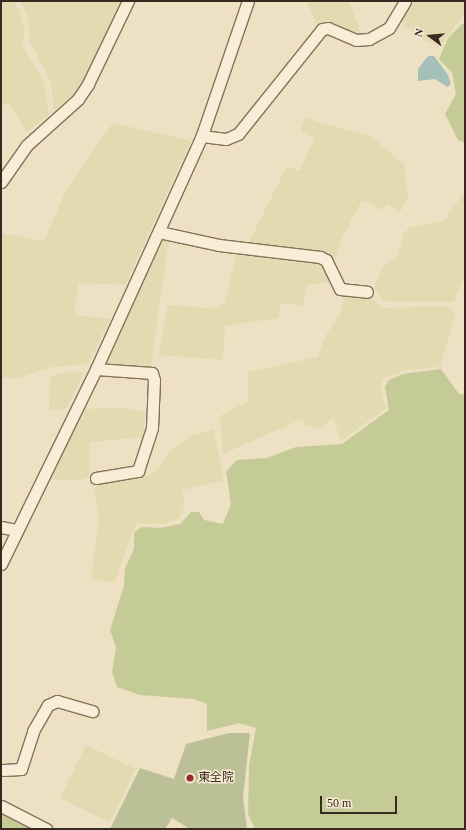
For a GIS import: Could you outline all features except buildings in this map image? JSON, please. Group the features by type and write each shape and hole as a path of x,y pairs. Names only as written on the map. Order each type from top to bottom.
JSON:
{"street":[{"path":"1,182 27,145 85,89 128,1"},
{"path":"1,564 96,369 202,136 248,1"},
{"path":"202,136 226,139 238,134 322,29 328,28 356,40 369,39 389,28 405,1"},
{"path":"159,232 219,245 320,257 326,260 340,289 368,292"},
{"path":"96,369 152,373 154,380 152,428 138,471 96,478"},
{"path":"1,527 17,530"},
{"path":"2,773 21,769 33,731 48,705 57,701 93,712"},
{"path":"1,806 46,829"}],"shaded area":[{"path":"1,1 13,1 19,10 25,31 22,45 45,84 49,115 27,132 8,103 1,106"},
{"path":"21,1 123,1 79,89 54,110 51,82 30,42 29,21"},
{"path":"307,1 348,1 362,34 349,32 327,20 316,23"},
{"path":"411,1 465,1 465,12 441,46 425,41 399,20"},
{"path":"305,118 372,137 404,164 408,198 400,212 387,204 382,210 362,200 343,236 334,263 329,255 249,242 287,166 300,171 314,139 301,131"},
{"path":"113,123 191,141 125,285 79,283 74,315 110,319 88,364 52,367 16,379 1,377 1,233 44,241 67,188"},
{"path":"465,191 465,273 454,302 383,301 374,288 383,266 398,256 404,233 410,227 444,221"},
{"path":"161,237 169,239 151,366 146,370 103,365"},
{"path":"237,251 324,263 331,282 306,285 303,306 281,303 278,318 225,326 223,360 159,355 168,305 217,309 225,303"},
{"path":"358,294 367,296 385,308 445,306 456,312 440,367 406,370 384,378 380,389 386,408 341,441 333,418 319,428 305,425 302,419 223,454 220,416 248,401 248,372 318,357 326,335 342,311 343,296"},
{"path":"74,371 83,373 67,408 49,410 50,376"},
{"path":"121,408 145,412 143,437 90,442 89,477 80,480 47,479 81,409"},
{"path":"214,429 224,480 183,490 184,507 180,517 164,524 136,523 114,583 91,578 99,523 94,490 99,482 143,477 156,471 171,451 191,436"},
{"path":"86,745 135,769 110,822 60,798"}],"green space":[{"path":"462,24 465,24 465,143 458,140 445,114 456,94 452,73 439,59 448,38"},
{"path":"441,369 459,394 465,395 465,829 255,829 248,814 249,765 256,728 239,723 207,731 207,704 194,699 140,695 117,687 112,672 116,647 110,630 124,586 125,568 134,549 134,532 142,527 160,528 180,524 191,512 199,512 204,520 223,524 231,504 226,472 237,460 267,458 296,447 342,444 389,410 385,387 389,380 403,374"},
{"name":"東全院","path":"229,733 250,733 243,798 247,829 190,829 172,818 165,829 110,829 140,768 174,779 186,744"},
{"path":"1,813 27,827 29,829 1,829"}],"water":[{"path":"428,56 434,56 448,75 451,84 447,87 435,79 418,81 418,69"}],"place":[{"name":"東全院","path":"190,778"}]}
